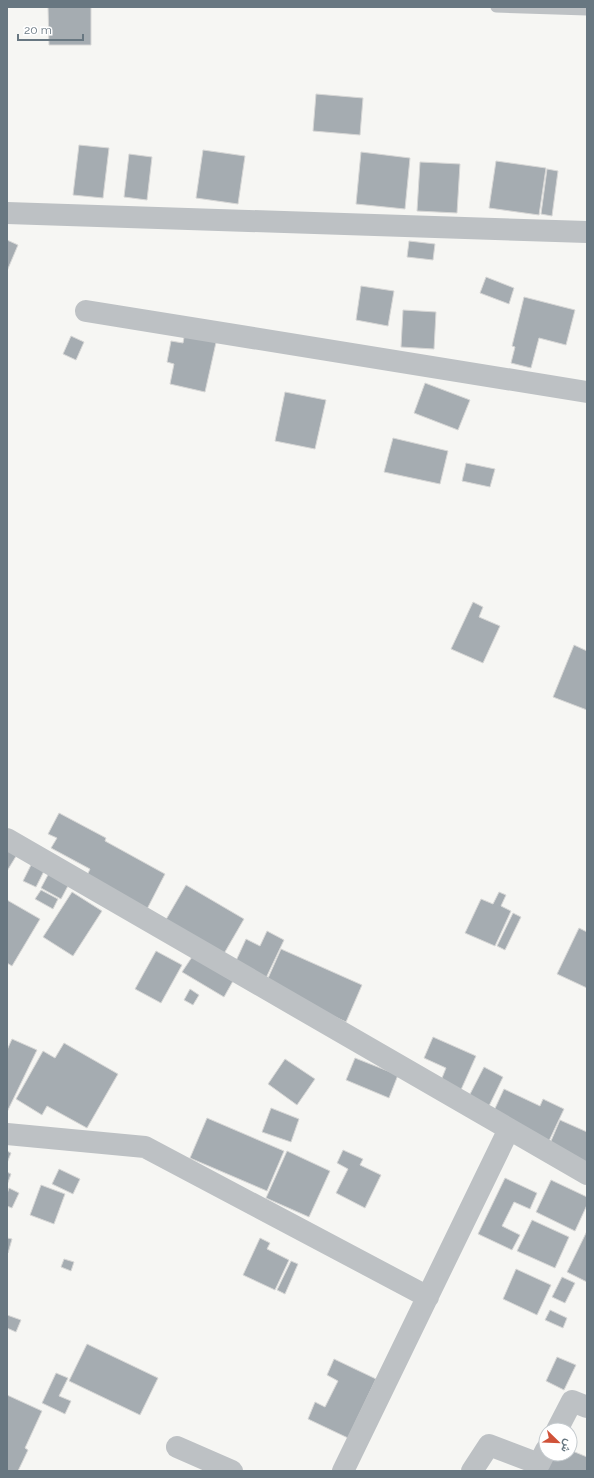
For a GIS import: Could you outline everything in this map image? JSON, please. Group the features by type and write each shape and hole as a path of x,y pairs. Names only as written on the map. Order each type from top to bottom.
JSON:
{"street":[{"path":"7,213 587,232"},
{"path":"86,310 587,392"},
{"path":"7,839 587,1174"},
{"path":"343,1471 509,1129"},
{"path":"7,1134 145,1147 428,1298"},
{"path":"561,1422 572,1400 587,1407"},
{"path":"472,1471 489,1444 539,1464 540,1462"},
{"path":"177,1448 232,1471"}],"lane":[{"path":"496,7 587,10"}],"building":[{"path":"48,7 91,7 91,45 49,45"},
{"path":"316,94 363,98 360,135 313,131"},
{"path":"79,145 109,148 103,198 73,195"},
{"path":"203,150 245,156 238,204 196,198"},
{"path":"361,152 410,158 405,209 356,204"},
{"path":"129,154 152,157 147,200 124,197"},
{"path":"496,161 546,168 539,215 489,208"},
{"path":"420,162 460,164 457,213 417,211"},
{"path":"547,169 558,171 552,216 541,214"},
{"path":"7,240 18,245 7,271"},
{"path":"409,241 435,244 433,260 407,257"},
{"path":"486,277 514,288 509,304 480,293"},
{"path":"361,286 394,291 388,326 356,320"},
{"path":"524,297 575,310 566,345 539,338 531,368 511,363 515,347 512,346"},
{"path":"403,310 436,312 434,349 401,347"},
{"path":"185,332 217,338 205,392 170,384 174,364 167,362 171,341 183,343"},
{"path":"71,336 84,342 76,360 63,354"},
{"path":"425,383 470,400 458,430 414,413"},
{"path":"285,392 326,400 315,449 275,441"},
{"path":"393,438 448,451 440,484 384,472"},
{"path":"466,463 495,469 490,487 462,481"},
{"path":"473,602 483,607 479,617 500,626 483,663 451,649"},
{"path":"574,645 587,651 587,710 553,697"},
{"path":"59,813 106,838 105,841 165,874 146,911 86,878 90,869 51,848 57,838 48,834"},
{"path":"7,846 18,853 7,871"},
{"path":"31,865 44,871 36,887 23,881"},
{"path":"49,873 69,884 61,899 41,888"},
{"path":"186,885 244,919 222,957 164,923"},
{"path":"41,890 58,899 53,909 35,899"},
{"path":"72,892 102,911 73,956 43,937"},
{"path":"499,892 506,895 501,906 511,911 495,946 465,933 481,899 493,904"},
{"path":"7,900 40,919 12,966 7,963"},
{"path":"513,913 521,917 505,950 497,946"},
{"path":"579,928 587,932 587,988 557,974"},
{"path":"267,931 284,940 266,978 235,963 246,939 260,946"},
{"path":"281,949 362,985 346,1022 265,985"},
{"path":"156,951 182,965 161,1003 135,989"},
{"path":"192,957 233,981 224,997 182,972"},
{"path":"190,989 199,995 193,1005 184,1000"},
{"path":"433,1037 476,1056 460,1092 440,1083 446,1068 424,1058"},
{"path":"12,1039 37,1050 7,1112 7,1050"},
{"path":"64,1043 118,1074 87,1128 47,1106 42,1115 16,1099 43,1051 55,1058"},
{"path":"355,1058 398,1075 389,1098 346,1080"},
{"path":"285,1059 315,1079 297,1105 268,1084"},
{"path":"484,1067 503,1077 488,1108 468,1098"},
{"path":"504,1089 540,1106 543,1099 564,1109 548,1143 491,1117"},
{"path":"271,1108 299,1119 291,1142 262,1132"},
{"path":"207,1118 284,1151 267,1191 190,1158"},
{"path":"560,1120 587,1132 587,1165 548,1148"},
{"path":"343,1150 363,1159 360,1165 381,1175 365,1208 336,1193 348,1169 337,1163"},
{"path":"7,1151 11,1153 7,1163"},
{"path":"287,1151 330,1171 309,1217 266,1198"},
{"path":"59,1169 80,1179 73,1194 52,1184"},
{"path":"7,1172 11,1174 7,1185"},
{"path":"505,1178 537,1193 530,1209 514,1202 502,1226 520,1235 512,1250 478,1234"},
{"path":"551,1180 587,1197 587,1205 575,1231 536,1212"},
{"path":"41,1185 65,1194 54,1224 30,1215"},
{"path":"9,1188 19,1193 12,1208 7,1206 7,1194"},
{"path":"532,1220 569,1237 555,1268 517,1251"},
{"path":"587,1231 587,1282 567,1272"},
{"path":"7,1238 12,1239 8,1253 7,1253"},
{"path":"260,1238 270,1243 267,1249 289,1260 275,1290 243,1275"},
{"path":"64,1259 74,1262 71,1271 61,1267"},
{"path":"291,1261 298,1264 285,1294 277,1290"},
{"path":"516,1269 551,1285 537,1315 503,1299"},
{"path":"562,1277 575,1283 565,1303 552,1297"},
{"path":"550,1310 567,1318 563,1328 545,1320"},
{"path":"7,1315 21,1320 16,1332 7,1328"},
{"path":"87,1344 158,1378 140,1415 69,1381"},
{"path":"557,1357 576,1365 564,1390 546,1381"},
{"path":"334,1359 376,1379 348,1438 308,1419 315,1402 325,1407 338,1381 327,1375"},
{"path":"56,1373 68,1378 59,1396 71,1401 65,1414 42,1403"},
{"path":"7,1395 42,1411 25,1448 28,1450 18,1471 7,1471"},
{"path":"578,1453 587,1457 587,1471 548,1471 542,1468 545,1462 578,1462"}]}
